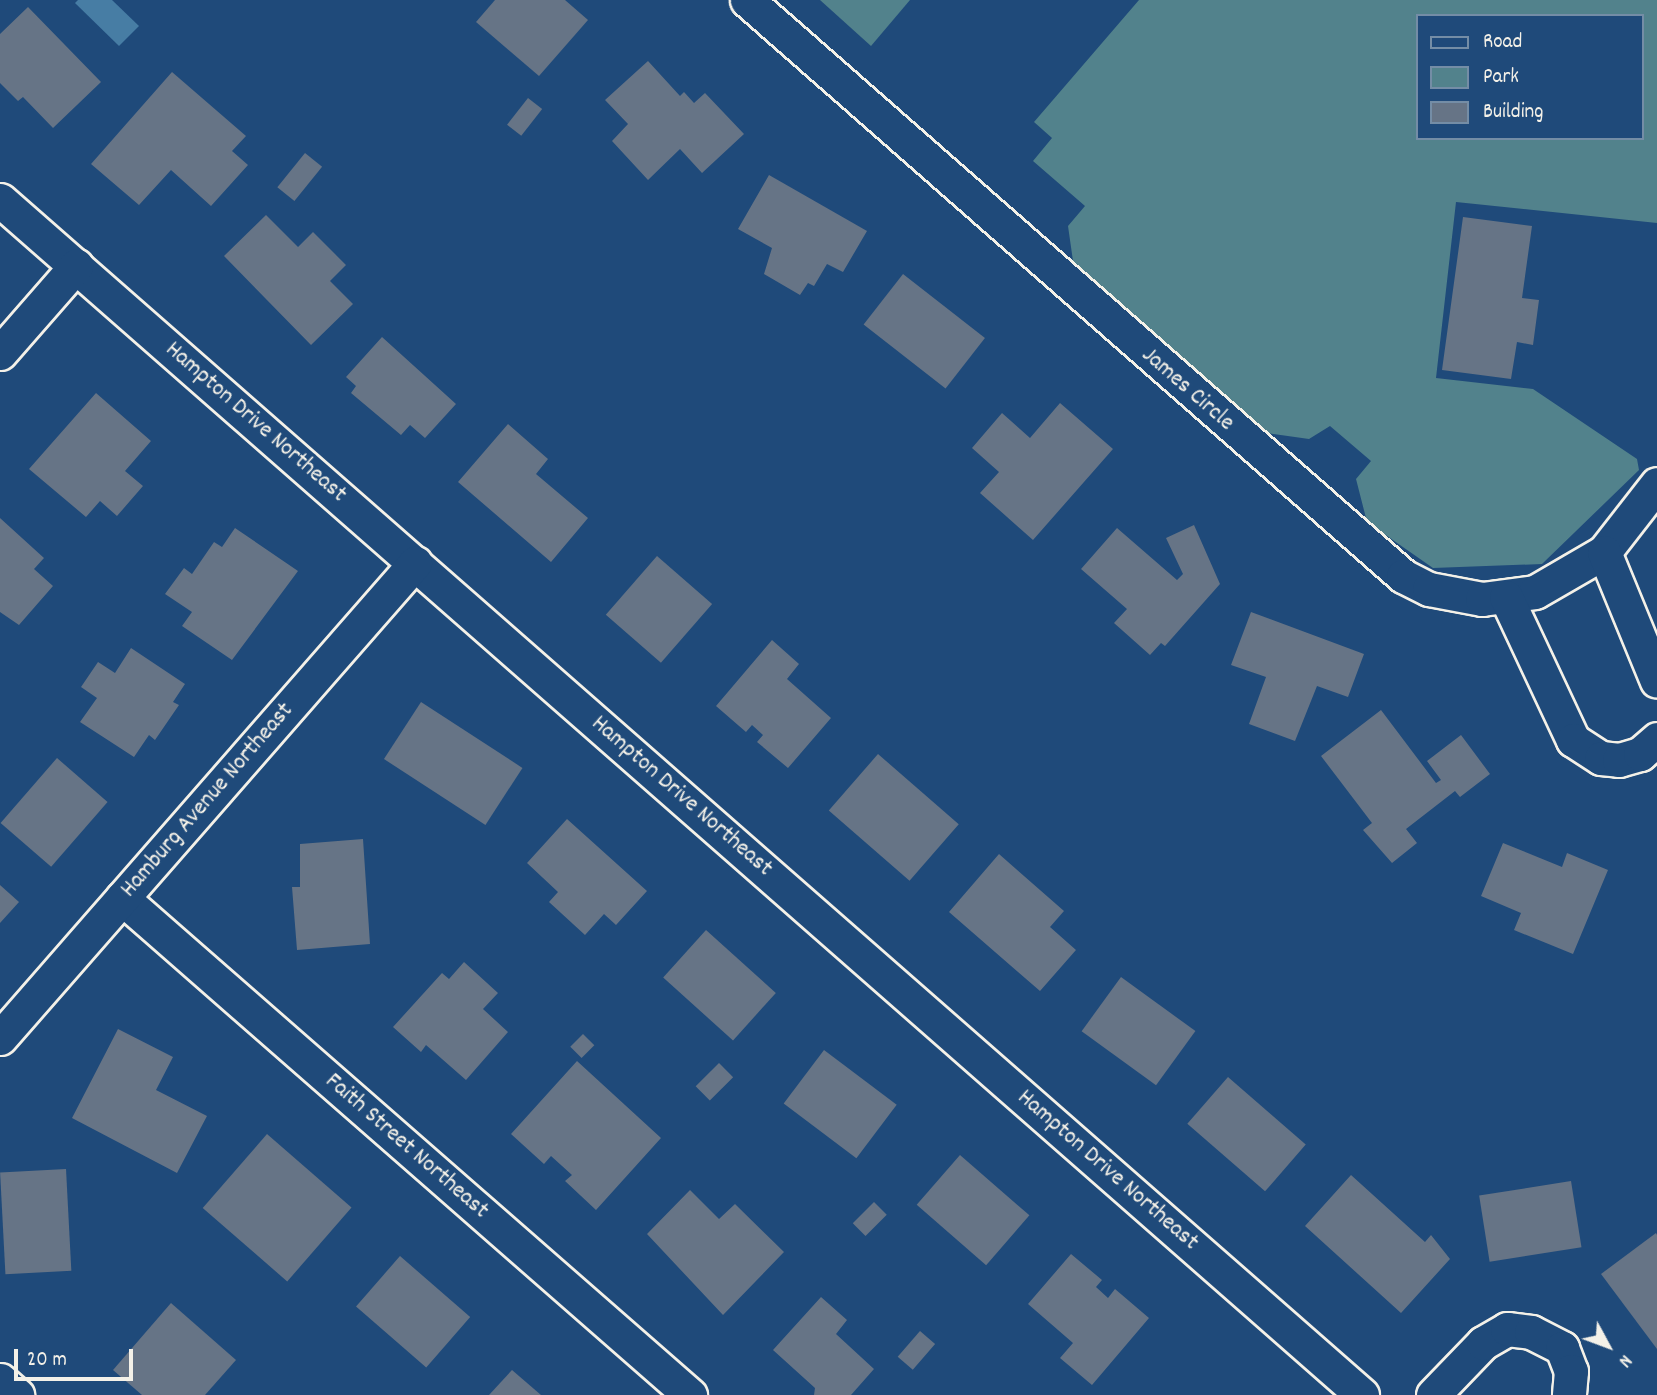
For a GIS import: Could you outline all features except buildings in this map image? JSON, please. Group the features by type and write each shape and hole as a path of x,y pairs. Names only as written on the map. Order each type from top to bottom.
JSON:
{"street":[{"name":"James Circle","path":"747,0 1374,554 1429,589 1482,599 1506,597 1563,580 1604,552 1657,484"},
{"name":"Hampton Drive Northeast","path":"0,200 1362,1395"},
{"path":"0,353 76,266"},
{"path":"1604,552 1657,681"},
{"name":"Hamburg Avenue Northeast","path":"0,1038 415,563"},
{"path":"1506,597 1573,740 1601,758 1619,760 1640,754 1657,739"},
{"name":"Faith Street Northeast","path":"122,898 690,1395"},
{"path":"1433,1395 1483,1343 1507,1329 1531,1332 1562,1348 1571,1371 1569,1395"},
{"path":"0,1380 17,1395"}],"green space":[{"path":"820,0 910,0 871,46"},
{"path":"1139,0 1657,0 1657,223 1456,202 1436,378 1533,389 1637,459 1639,470 1542,564 1433,568 1367,522 1356,479 1371,461 1330,426 1309,439 1267,433 1073,261 1068,226 1085,206 1033,161 1052,138 1034,122"}],"water":[{"path":"78,0 112,0 139,26 119,46 75,3"}]}
